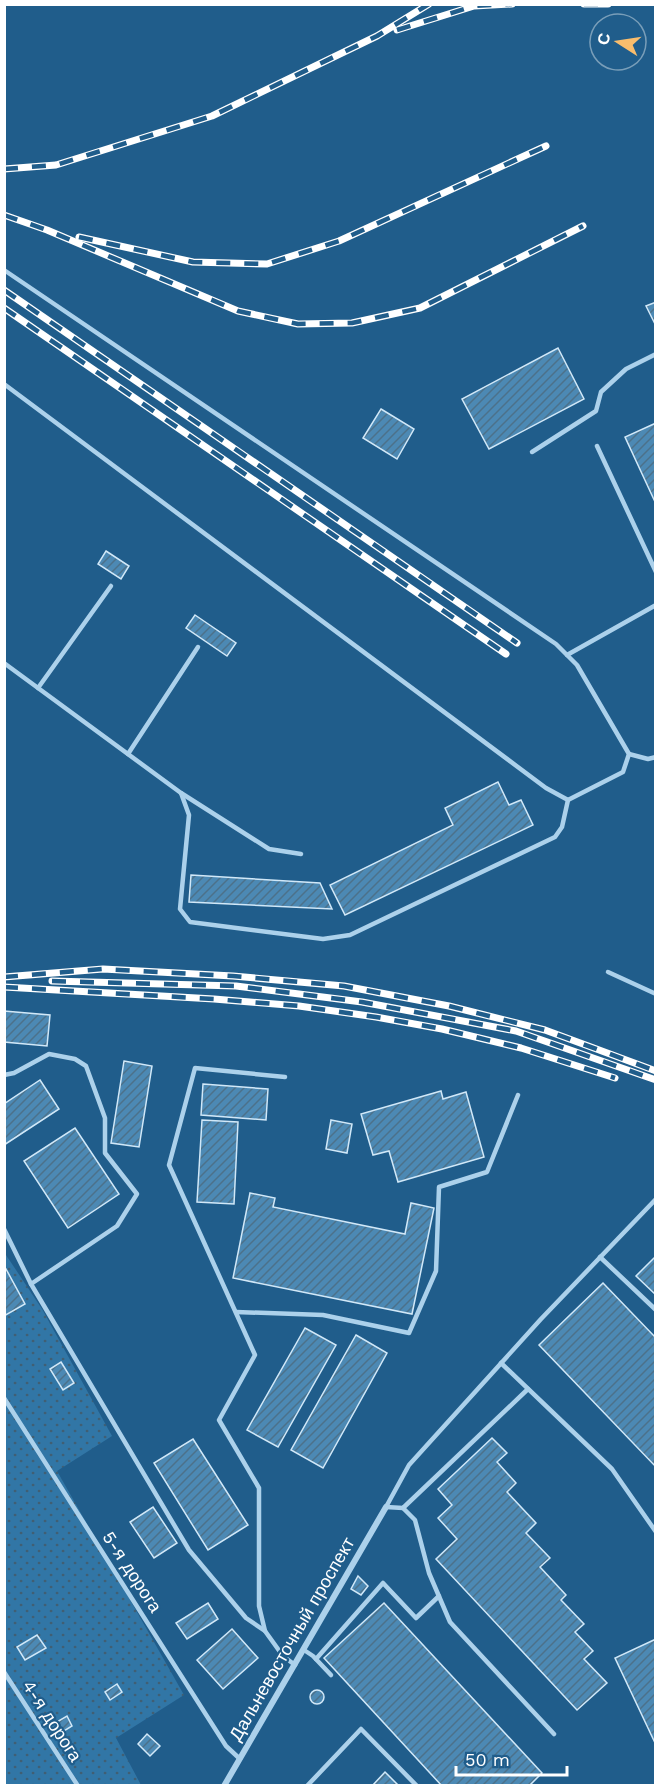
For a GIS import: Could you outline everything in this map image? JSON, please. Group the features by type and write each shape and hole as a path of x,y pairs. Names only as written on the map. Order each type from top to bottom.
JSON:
{"street":[{"name":"Дальневосточный проспект","path":"224,1785 386,1507"}],"lane":[{"path":"4,270 556,644 578,665 629,754 648,759 656,757"},
{"path":"532,452 596,411 601,392 626,369 656,354"},
{"path":"4,384 546,788 568,800"},
{"path":"597,446 656,572"},
{"path":"38,688 111,586"},
{"path":"567,655 656,605"},
{"path":"128,754 198,646"},
{"path":"4,663 181,793 270,849 301,854"},
{"path":"568,800 623,772 629,754"},
{"path":"181,793 189,815 180,909 190,922 323,939 350,935 555,837 562,827 568,800"},
{"path":"608,972 656,994"},
{"path":"4,1075 14,1074 49,1054 75,1059 86,1066 105,1118 105,1153 137,1194 117,1226 31,1284"},
{"path":"265,1631 260,1606 259,1488 219,1420 255,1355 170,1165 195,1068 285,1077"},
{"path":"236,1312 323,1315 409,1333 436,1271 439,1187 487,1172 518,1095"},
{"path":"554,1734 450,1622 429,1573 415,1520 403,1508 386,1507 409,1465 501,1363 656,1199"},
{"path":"4,1229 31,1284 189,1550 246,1618 265,1631 283,1656 295,1665"},
{"path":"600,1257 656,1310"},
{"path":"501,1363 612,1469 656,1532"},
{"path":"403,1508 528,1389"},
{"name":"5-я дорога","path":"4,1398 226,1746 240,1759"},
{"path":"316,1659 383,1583 416,1618 439,1596"},
{"path":"304,1650 331,1675"},
{"name":"4-я дорога","path":"4,1672 78,1785"},
{"path":"307,1785 362,1729 417,1785"}],"shaded area":[{"path":"4,1252 42,1309 112,1436 57,1471 184,1695 116,1738 141,1785 5,1785"}],"building":[{"path":"656,302 656,326 646,306"},
{"path":"558,348 584,399 489,449 462,399"},
{"path":"381,409 414,429 397,459 363,438"},
{"path":"656,423 656,504 625,437"},
{"path":"106,551 129,566 121,579 98,564"},
{"path":"195,615 236,643 227,656 186,628"},
{"path":"498,782 509,805 521,800 533,825 345,915 330,885 453,825 445,808"},
{"path":"191,875 320,883 332,909 189,902"},
{"path":"4,1011 50,1015 47,1046 4,1042"},
{"path":"124,1061 152,1066 139,1147 111,1143"},
{"path":"40,1080 59,1109 4,1145 4,1104"},
{"path":"203,1084 268,1089 266,1120 201,1115"},
{"path":"441,1091 443,1099 466,1092 484,1157 398,1182 389,1151 373,1155 361,1114"},
{"path":"202,1120 238,1122 234,1204 197,1202"},
{"path":"331,1120 352,1124 347,1153 326,1149"},
{"path":"75,1128 119,1194 68,1228 24,1161"},
{"path":"250,1193 275,1198 273,1207 405,1234 411,1203 434,1208 412,1314 233,1278"},
{"path":"656,1256 656,1295 636,1276"},
{"path":"6,1269 25,1304 4,1316 4,1270"},
{"path":"603,1283 656,1338 656,1467 539,1345"},
{"path":"305,1328 336,1345 278,1447 247,1430"},
{"path":"356,1335 387,1353 323,1468 291,1450"},
{"path":"61,1362 74,1383 63,1390 50,1369"},
{"path":"492,1438 507,1453 497,1462 516,1483 507,1492 536,1523 526,1533 550,1558 540,1567 566,1595 561,1600 584,1624 575,1632 593,1651 584,1659 607,1683 577,1710 436,1559 457,1539 438,1518 452,1505 438,1489"},
{"path":"193,1439 248,1525 208,1550 154,1463"},
{"path":"153,1507 177,1543 154,1558 130,1522"},
{"path":"358,1576 368,1586 361,1595 351,1589"},
{"path":"208,1603 218,1619 187,1639 176,1623"},
{"path":"384,1603 542,1773 529,1786 442,1786 324,1658"},
{"path":"232,1629 258,1658 223,1689 197,1660"},
{"path":"37,1635 46,1648 25,1660 17,1647"},
{"path":"656,1639 656,1745 615,1658"},
{"path":"117,1684 122,1692 110,1700 105,1692"},
{"path":"314,1690 320,1690 324,1697 320,1704 314,1704 310,1700 310,1694"},
{"path":"67,1716 72,1726 56,1736 50,1726"},
{"path":"147,1734 160,1746 150,1756 138,1744"},
{"path":"385,1772 399,1786 372,1786"}],"railway":[{"path":"4,169 56,165 212,116 377,36 429,4"},
{"path":"397,30 474,6 512,4"},
{"path":"584,4 608,4"},
{"path":"79,237 193,262 267,264 339,241 546,146"},
{"path":"4,215 47,230 238,311 298,324 352,323 420,308 583,226"},
{"path":"4,290 517,643"},
{"path":"4,308 506,654"},
{"path":"4,977 103,969 233,976 344,986 449,1006 545,1030 656,1071"},
{"path":"52,981 236,986 362,1002 516,1031 656,1080"},
{"path":"4,987 214,999 299,1006 376,1017 442,1029 521,1048 615,1078"}]}
